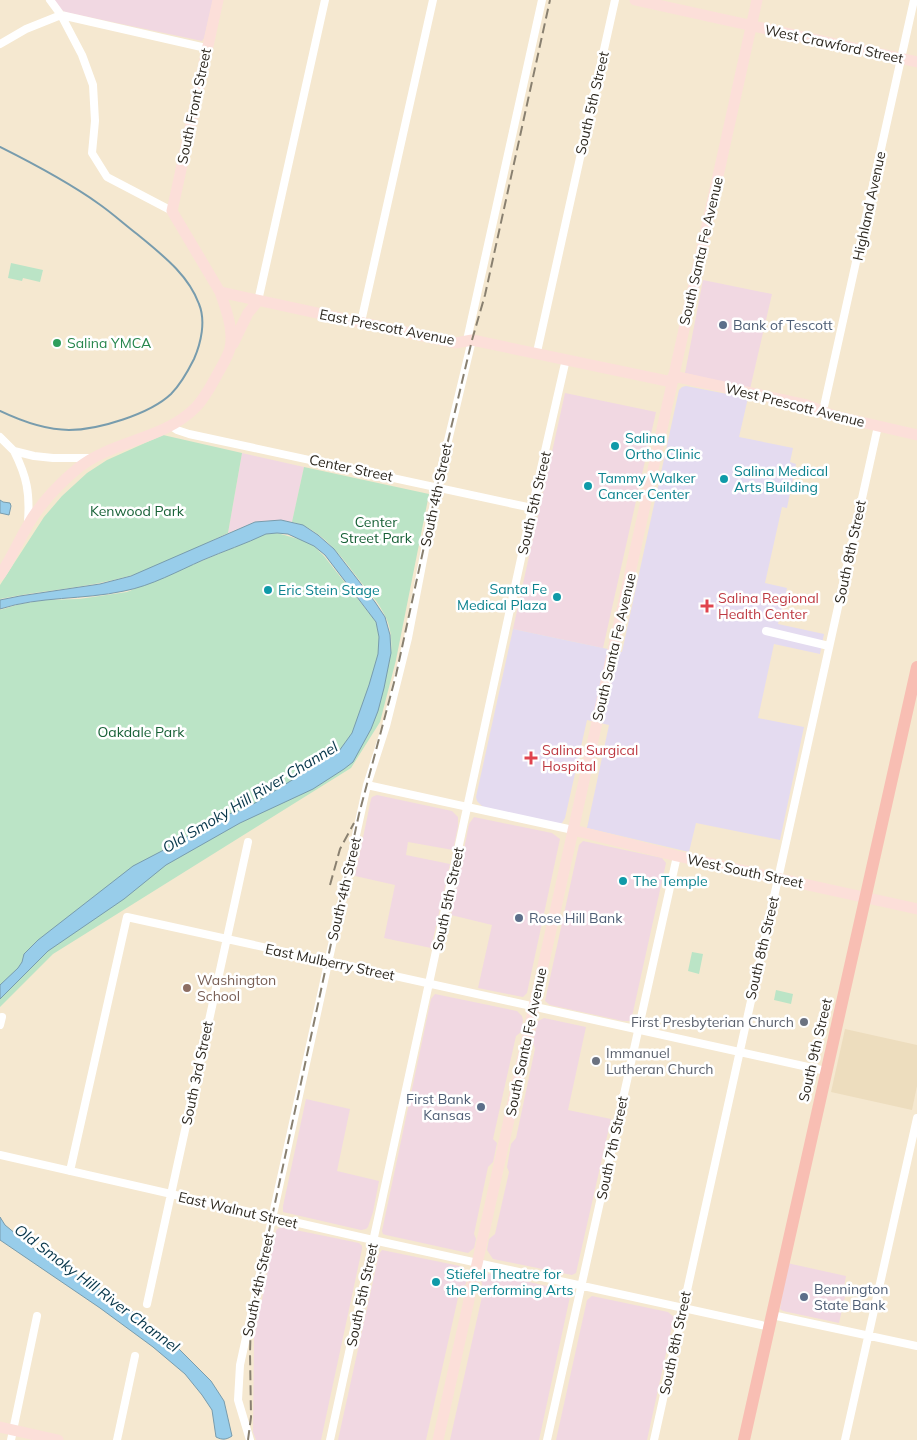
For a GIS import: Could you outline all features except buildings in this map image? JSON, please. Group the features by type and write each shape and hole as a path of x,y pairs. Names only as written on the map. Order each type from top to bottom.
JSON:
{"main road":[{"name":"South 9th Street","path":"744,1440 916,672"}],"street":[{"path":"50,0 82,55 94,85 95,121 92,153 107,178 172,211 220,292 231,334 230,349"},
{"name":"South Front Street","path":"172,211 206,48 218,0"},
{"path":"0,575 12,557 28,524 65,480 94,458 115,447 171,426 199,404 215,378 248,313 258,301 325,0"},
{"path":"361,322 433,0"},
{"name":"South 4th Street","path":"250,1440 238,1400 240,1365 367,785 386,726 408,638 437,487 542,0"},
{"name":"South 5th Street","path":"536,352 615,0"},
{"name":"West Crawford Street","path":"635,0 917,62"},
{"name":"South Santa Fe Avenue","path":"438,1440 757,0"},
{"name":"Highland Avenue","path":"824,411 914,0"},
{"path":"0,44 26,28 61,16 206,48"},
{"name":"East Prescott Avenue","path":"220,292 456,343 469,340 673,379"},
{"name":"South 5th Street","path":"330,1440 566,359"},
{"name":"West Prescott Avenue","path":"673,379 807,405 835,416 917,435"},
{"name":"Center Street","path":"171,426 189,434 532,508"},
{"name":"South 8th Street","path":"654,1440 878,426"},
{"path":"0,437 14,451 28,489 28,524"},
{"path":"14,451 52,458 94,458"},
{"path":"766,631 829,646"},
{"path":"367,785 573,830"},
{"name":"West South Street","path":"573,830 677,856 917,909"},
{"name":"South 3rd Street","path":"147,1304 248,842"},
{"name":"South 7th Street","path":"547,1440 677,856"},
{"name":"East Mulberry Street","path":"70,1171 126,917 826,1072"},
{"path":"845,1440 917,1118"},
{"name":"East Walnut Street","path":"0,1155 683,1308 869,1335 917,1346"},
{"path":"12,1435 37,1316"},
{"path":"117,1440 135,1356"},
{"path":"0,1427 12,1435 58,1440"}],"shaded area":[{"path":"54,0 213,0 202,41 65,12 60,9"},
{"path":"703,280 772,294 750,389 685,373"},
{"name":"Salina Regional Health Center","path":"686,386 748,398 739,437 793,448 790,462 796,464 787,508 782,507 765,583 787,588 778,624 824,634 820,654 774,644 758,718 804,727 780,840 696,823 689,852 587,828 609,725 587,720 565,818 562,823 559,824 483,807 476,797 513,629 622,652 679,390"},
{"path":"565,393 656,412 603,648 513,629"},
{"path":"242,453 304,467 292,522 281,520 255,522 228,533"},
{"path":"377,795 452,811 458,817 453,850 408,842 406,855 450,864 431,948 384,938 395,885 355,876 371,799"},
{"path":"474,817 552,833 560,839 527,993 523,997 478,988 492,925 451,915 469,824"},
{"path":"583,841 662,858 666,863 631,1021 623,1021 550,1005 545,1001 579,845"},
{"path":"435,994 517,1011 523,1020 521,1032 516,1036 493,1139 497,1143 493,1162 488,1167 474,1234 476,1239 474,1248 468,1253 386,1235 382,1231 431,999"},
{"path":"544,1018 586,1027 568,1110 611,1119 576,1273 572,1275 493,1259 487,1250 489,1239 495,1234 509,1172 507,1167 511,1144 516,1138 535,1049 533,1042 537,1024 538,1021"},
{"path":"845,1029 917,1045 917,1086 912,1110 831,1092"},
{"path":"306,1099 350,1109 337,1171 379,1181 373,1212 366,1229 361,1230 283,1212"},
{"path":"281,1227 359,1243 362,1246 321,1440 256,1440 253,1432 254,1338 276,1231"},
{"path":"382,1250 460,1266 467,1271 466,1284 460,1289 426,1440 338,1440 379,1254"},
{"path":"787,1263 846,1276 844,1287 847,1288 839,1323 780,1309"},
{"path":"486,1274 571,1292 539,1440 450,1440 483,1292 481,1279"},
{"path":"592,1296 668,1312 674,1317 647,1440 556,1440 587,1300"}],"green space":[{"path":"11,263 43,270 40,282 23,278 22,281 8,278"},
{"name":"Kenwood Park","path":"163,435 242,453 228,533 167,563 141,572 113,580 0,599 0,585 44,517 62,496 87,473 107,460"},
{"name":"Oakdale Park","path":"304,467 429,494 396,660 380,722 351,768 53,954 0,1007 0,610 20,604 46,600 79,599 127,592 266,534 277,533 302,540 314,546 324,556 376,622 379,637 391,653 389,625 383,611 374,598 331,545 313,531 292,522"},
{"path":"692,952 703,954 699,974 688,971"},
{"path":"776,990 793,994 791,1004 774,1000"}],"water":[{"path":"0,500 10,503 9,515 0,513"},
{"path":"281,520 303,525 334,549 385,617 390,635 391,653 384,688 371,729 353,762 313,789 240,823 166,865 124,899 48,951 0,999 0,985 18,968 24,954 38,940 133,866 181,841 219,817 255,803 339,751 352,733 369,685 378,654 379,637 376,622 325,555 314,546 288,534 266,534 134,589 93,596 30,602 0,609 0,600 100,584 131,576 255,522"},
{"path":"0,1217 5,1225 33,1248 114,1298 169,1339 211,1381 224,1401 232,1436 224,1439 216,1437 212,1410 185,1374 153,1347 100,1308 0,1240"}],"waterway":[{"name":"Old Smoky Hill River Channel","path":"0,147 51,174 104,207 164,257 188,283 199,304 202,318 201,339 197,353 178,386 162,401 137,414 123,420 94,427 60,430 33,424 0,411"}],"railway":[{"path":"248,1440 251,1417 251,1317 359,814 396,675 437,487 472,340 485,295 550,0"},
{"path":"330,885 340,849 354,823"}],"place":[{"name":"Bank of Tescott","path":"723,325"},
{"name":"Salina YMCA","path":"57,343"},
{"name":"Salina Ortho Clinic","path":"615,446"},
{"name":"Salina Medical Arts Building","path":"724,479"},
{"name":"Tammy Walker Cancer Center","path":"588,486"},
{"name":"Eric Stein Stage","path":"268,590"},
{"name":"Santa Fe Medical Plaza","path":"557,597"},
{"name":"Salina Regional Health Center","path":"707,606"},
{"name":"Salina Surgical Hospital","path":"531,758"},
{"name":"The Temple","path":"623,881"},
{"name":"Rose Hill Bank","path":"519,918"},
{"name":"Washington School","path":"187,988"},
{"name":"First Presbyterian Church","path":"804,1022"},
{"name":"Immanuel Lutheran Church","path":"596,1061"},
{"name":"First Bank Kansas","path":"481,1107"},
{"name":"Stiefel Theatre for the Performing Arts","path":"436,1282"},
{"name":"Bennington State Bank","path":"804,1297"}],"park label":[{"name":"Center Street Park","path":"376,530"}]}
